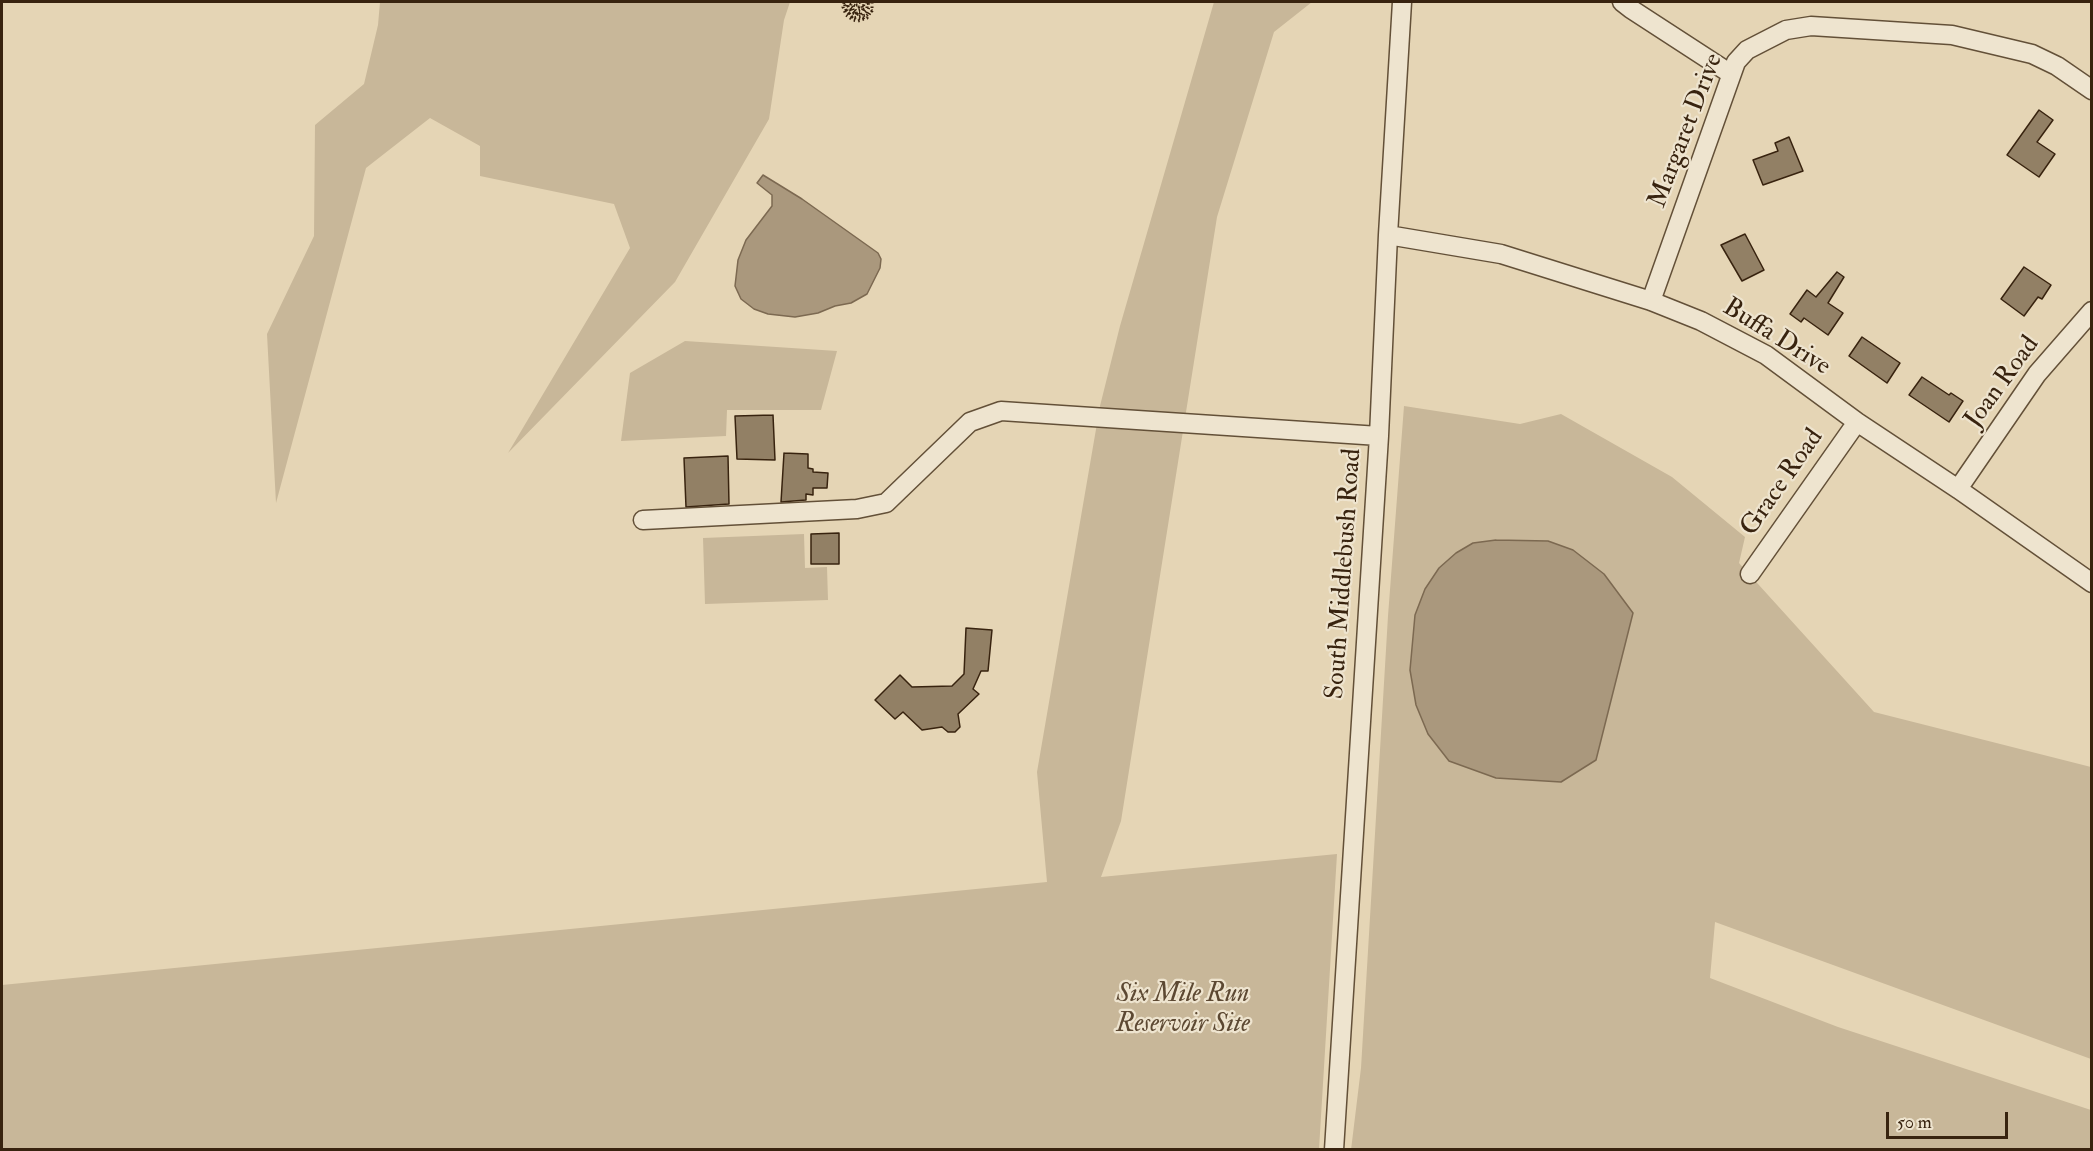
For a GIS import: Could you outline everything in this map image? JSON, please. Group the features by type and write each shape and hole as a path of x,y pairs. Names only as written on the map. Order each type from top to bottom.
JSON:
{"street":[{"name":"South Middlebush Road","path":"1334,1149 1379,436 1402,2"},
{"path":"1622,2 1731,74"},
{"name":"Margaret Drive","path":"1651,301 1736,62 1747,50 1786,30 1811,26 1952,35 2032,54 2057,66 2091,90"},
{"name":"Buffa Drive","path":"1388,235 1501,254 1651,301 1701,321 1766,355 1857,422 1958,489 2091,583"},
{"name":"Joan Road","path":"1958,489 2037,374 2091,310"},
{"path":"643,520 857,509 886,503 970,422 1001,411 1379,436"},
{"name":"Grace Road","path":"1750,574 1857,422"}],"path":[{"path":"844,2 846,10 852,17 847,10 847,4 852,13 861,15 867,9 863,2 869,8 866,15 853,18 862,19 870,13 867,18 858,21 846,15 844,2"},
{"path":"863,2 866,7 863,13 856,14 863,9 856,11 853,6 854,12 851,11 851,4 863,2"}],"green space":[{"path":"380,2 790,2 784,20 769,119 675,282 508,453 630,248 614,204 480,176 480,146 430,118 366,168 276,503 267,334 314,236 315,125 364,84 378,25"},
{"name":"Six Mile Run Reservoir Site","path":"1214,2 1312,2 1274,32 1217,217 1121,821 1101,877 1337,854 1319,1149 2,1150 2,985 1047,882 1037,772 1100,406 1120,326"},
{"path":"685,341 837,351 821,410 727,410 726,436 621,441 630,373"},
{"path":"1404,406 1520,424 1561,414 1672,477 1745,537 1739,563 1874,712 2091,767 2091,1059 1715,922 1710,978 1838,1027 2091,1110 2091,1149 1351,1150 1361,1068 1388,616","holes":["1496,540 1548,541 1633,613 1596,760 1496,778 1449,761 1428,734 1416,705 1474,543"]},
{"path":"804,534 805,568 827,567 828,600 705,604 703,538"}],"shaded area":[{"path":"763,175 802,199 878,253 881,259 880,268 867,294 851,303 795,317 768,314 754,309 741,299 735,286 738,260 746,240 772,206 772,195 757,183"},
{"path":"1496,540 1548,541 1573,550 1604,574 1633,613 1596,760 1561,782 1496,778 1449,761 1428,734 1416,705 1410,670 1415,615 1425,589 1439,568 1456,553 1473,543"}],"building":[{"path":"2039,110 2053,120 2037,142 2055,154 2039,177 2007,155"},
{"path":"1789,137 1803,171 1763,185 1753,160 1778,151 1775,143"},
{"path":"1745,234 1764,270 1742,281 1721,245"},
{"path":"2024,267 2051,285 2042,299 2038,297 2024,316 2001,299"},
{"path":"1837,272 1844,277 1828,303 1843,313 1828,335 1804,318 1801,322 1790,314 1807,290 1816,297"},
{"path":"1862,337 1900,363 1887,383 1849,356"},
{"path":"1922,377 1949,395 1951,393 1963,401 1949,422 1909,395"},
{"path":"773,415 775,460 737,459 735,416"},
{"path":"784,453 808,454 808,468 813,469 813,472 828,473 827,488 813,488 813,495 806,494 806,500 781,502"},
{"path":"728,456 729,504 686,507 684,458"},
{"path":"839,533 839,564 811,564 811,534"},
{"path":"966,628 992,630 988,671 981,671 973,689 979,694 958,714 960,727 955,732 948,732 942,727 922,730 903,712 895,719 875,700 900,675 912,687 952,686 964,674"}]}
